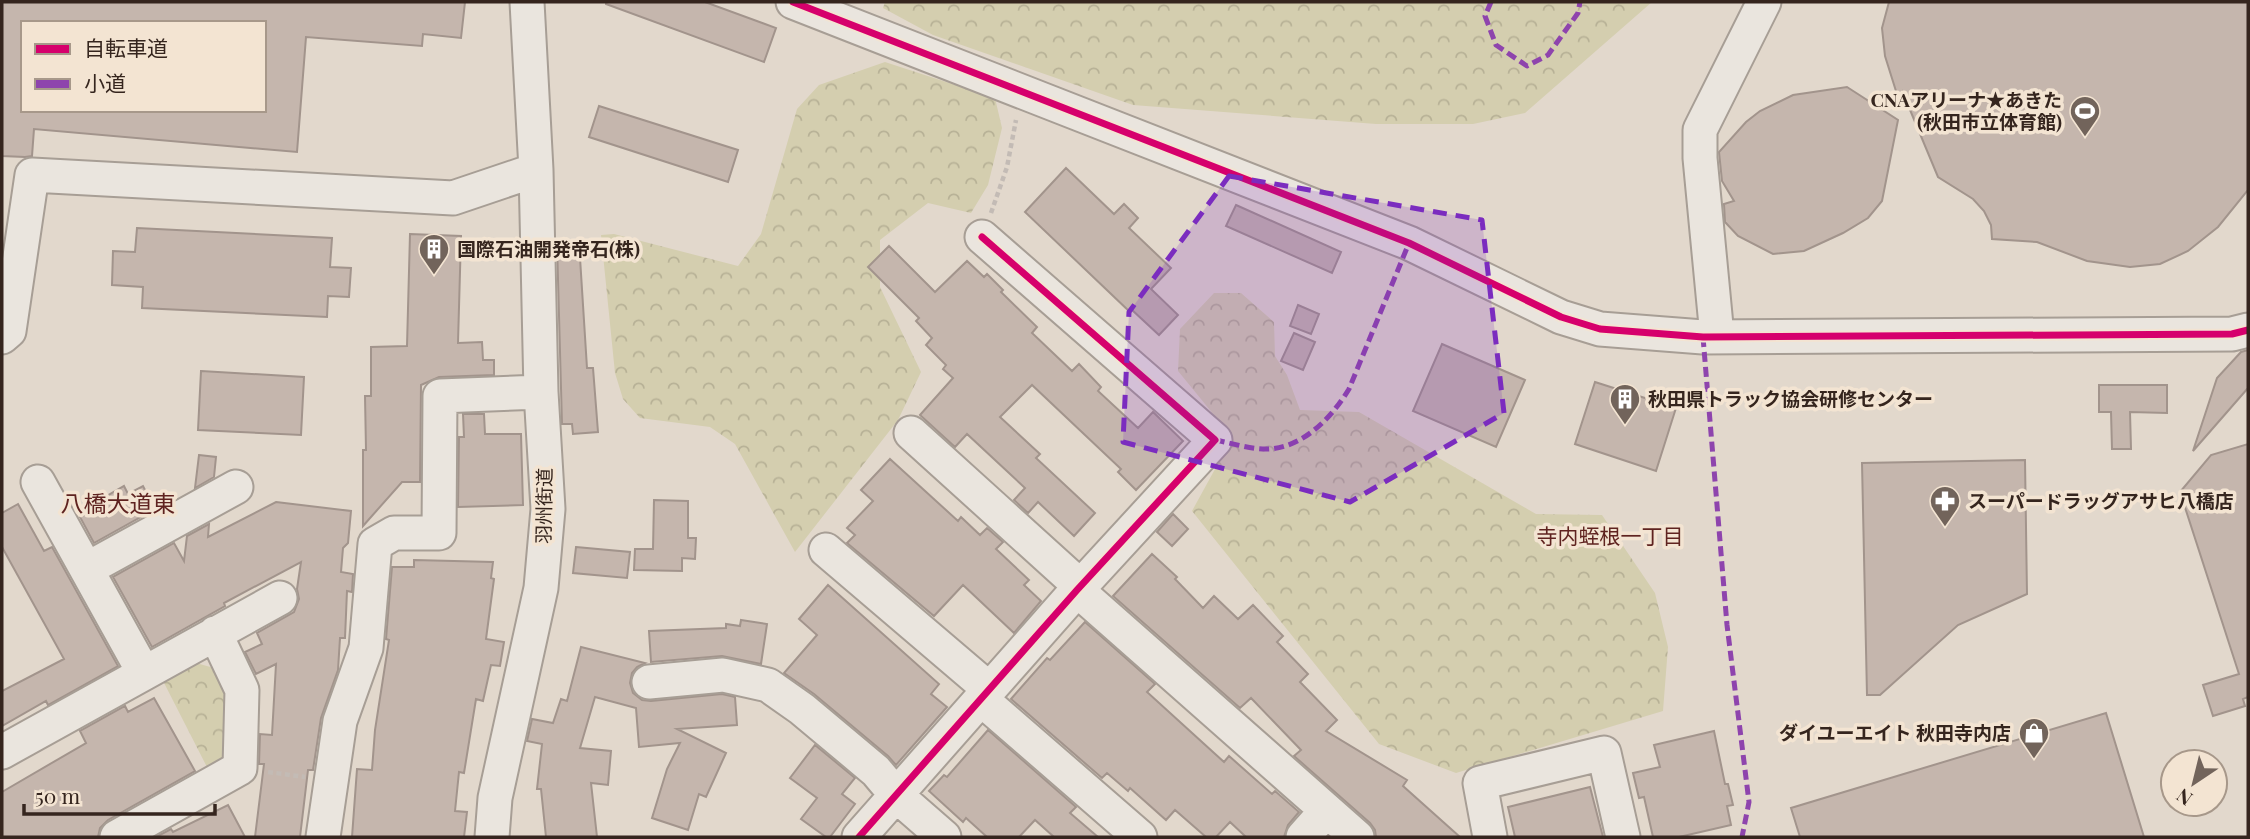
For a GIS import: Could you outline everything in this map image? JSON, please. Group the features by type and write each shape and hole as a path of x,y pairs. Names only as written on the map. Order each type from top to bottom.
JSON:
{"street":[{"name":"羽州街道","path":"492,837 495,798 541,588 548,509 541,392 536,170 527,2"},
{"path":"793,2 1409,243 1561,317 1600,329 1717,336 2232,334 2248,330"},
{"path":"1717,336 1700,158 1700,130 1764,2"},
{"path":"2,337 9,331 32,176 453,198 536,170"},
{"path":"859,837 1079,588 1215,440 982,237"},
{"path":"323,837 340,721 366,648 375,544 394,533 439,533 440,396 541,392"},
{"path":"911,433 1357,837"},
{"path":"38,482 145,673"},
{"path":"87,569 236,487"},
{"path":"826,550 1140,837"},
{"path":"2,752 280,598"},
{"path":"121,836 240,768 242,690 215,633"},
{"path":"649,682 723,675 768,685 802,709 876,771 897,796 944,837"},
{"path":"1490,837 1480,783 1604,753 1623,837"},
{"path":"1303,837 1326,811"}],"path":[{"path":"982,237 1007,167 1022,90"},
{"path":"240,768 330,780"}],"highlighted area":[{"path":"1229,176 1482,220 1504,413 1350,502 1123,442 1129,312"}],"green space":[{"path":"885,2 1652,2 1525,113 1473,124 1376,124 1133,105 933,35 883,8"},
{"path":"885,62 995,98 1002,128 988,185 971,213 928,203 880,240 880,287 921,372 898,420 795,552 735,444 710,427 640,418 623,399 615,373 601,235 614,234 738,266 761,234 797,109 819,85"},
{"path":"1214,293 1241,293 1274,322 1275,356 1287,375 1300,410 1359,412 1536,514 1602,515 1655,593 1668,647 1663,711 1456,773 1379,744 1192,511 1220,460 1214,415 1178,371 1180,329"},
{"path":"189,661 214,668 227,684 229,759 209,771 161,677"}],"building":[{"path":"2,2 465,2 461,38 423,34 422,46 306,37 297,152 34,129 32,156 2,156"},
{"path":"606,2 705,2 776,28 764,62"},
{"name":"CNAアリーナ★あきた (秋田市立体育館)","path":"1889,2 2248,2 2248,190 2218,227 2188,251 2160,264 2130,267 2087,261 2037,242 1992,239 1991,225 1984,211 1973,199 1938,177 1903,93 1901,107 1885,56 1882,28"},
{"path":"1847,87 1898,120 1882,201 1868,218 1804,251 1773,254 1738,236 1725,222 1724,204 1734,201 1722,181 1719,152 1746,122 1760,111 1793,95"},
{"path":"599,106 738,150 728,182 589,137"},
{"path":"1066,168 1114,214 1124,204 1138,218 1129,228 1171,268 1151,289 1178,315 1159,335 1132,310 1130,312 1025,212"},
{"path":"1236,205 1341,252 1332,273 1226,226"},
{"path":"137,228 332,238 330,267 351,268 349,297 328,296 327,317 142,308 143,287 112,285 113,251 135,252"},
{"path":"410,234 461,236 458,343 482,342 483,360 494,360 494,375 439,377 421,385 420,482 402,482 363,526 365,396 371,396 371,347 407,346"},
{"path":"579,242 587,368 593,368 598,432 573,434 572,424 562,424 557,243"},
{"path":"889,246 935,292 967,261 984,277 987,274 1003,290 1001,292 1037,327 1032,333 1072,371 1079,364 1101,387 1098,391 1138,428 1153,412 1183,441 1136,490 1118,472 1121,469 1032,385 1000,417 1040,454 1036,458 1095,513 1074,536 1038,502 1028,513 1014,500 1025,488 967,434 955,447 920,415 953,378 943,369 946,365 926,345 932,338 916,321 919,318 868,267"},
{"path":"1298,305 1319,314 1311,334 1290,326"},
{"path":"1294,333 1315,342 1303,370 1281,361"},
{"path":"1442,344 1525,380 1496,447 1413,411"},
{"path":"2248,350 2248,388 2193,451 2217,378 2241,352"},
{"path":"201,371 304,377 301,435 198,430"},
{"name":"秋田県トラック協会研修センター","path":"1595,382 1676,408 1656,471 1575,444"},
{"path":"2099,385 2167,385 2167,413 2130,412 2131,449 2112,449 2111,412 2099,412"},
{"path":"463,414 484,414 485,434 521,434 523,505 458,507 459,437 464,437"},
{"path":"2248,444 2248,697 2243,699 2245,706 2213,716 2203,685 2239,674 2180,492 2211,455"},
{"path":"199,455 216,457 214,477 195,488"},
{"path":"890,459 958,521 961,517 980,535 987,528 1003,542 996,549 1029,580 1024,585 1041,601 1014,633 963,585 934,616 847,543 855,535 847,528 873,501 861,490"},
{"name":"スーパードラッグアサヒ八橋店","path":"2025,460 2027,594 1958,625 1880,695 1867,695 1862,463"},
{"path":"124,486 128,494 143,486 155,509 94,543 80,517 102,505 100,500"},
{"path":"654,500 688,501 688,538 696,538 695,559 682,558 682,571 634,570 635,549 653,549"},
{"path":"276,502 351,511 348,543 343,548 341,572 353,574 352,592 347,591 345,638 340,638 338,670 321,718 313,770 308,770 300,837 255,837 264,764 259,764 260,734 272,735 276,664 256,674 245,652 262,644 257,633 294,612 299,599 297,589 301,562 224,603 225,606 152,647 113,577 174,543 184,561 187,536 209,524 208,537"},
{"path":"18,504 44,551 52,547 118,666 48,705 46,701 2,726 2,691 64,659 2,547 2,513"},
{"path":"1173,514 1188,529 1172,546 1157,532"},
{"path":"576,547 630,552 627,578 573,573"},
{"path":"1152,554 1177,577 1175,579 1203,608 1214,596 1238,619 1253,605 1283,636 1277,642 1308,674 1300,682 1337,720 1326,731 1407,780 1403,786 1460,837 1376,837 1370,823 1294,756 1301,750 1251,698 1240,708 1113,596"},
{"path":"414,560 493,562 491,578 494,579 486,639 504,642 500,666 491,665 483,701 476,699 464,773 459,772 455,811 467,812 464,837 352,837 357,769 372,770 375,730 389,640 386,639 392,567 414,567"},
{"path":"828,585 939,684 931,694 947,707 896,765 814,694 784,673 817,635 799,619"},
{"path":"741,620 767,624 761,664 722,656 651,662 649,631 726,628 726,624 740,626"},
{"path":"1085,622 1155,684 1147,692 1224,762 1229,756 1272,794 1275,791 1299,812 1288,825 1284,837 1246,837 1230,822 1216,837 1206,837 1175,810 1166,820 1130,788 1128,791 1107,773 1102,778 1011,699 1047,658 1050,660"},
{"path":"581,647 645,663 632,673 630,683 633,693 642,700 722,694 735,697 737,725 677,729 726,753 706,797 699,794 688,830 652,818 667,769 680,743 639,747 636,708 595,697 580,748 611,751 608,785 591,783 597,837 546,837 541,789 537,789 542,744 527,741 532,719 553,723 561,699 567,701"},
{"path":"154,698 195,771 108,820 100,828 98,837 2,837 2,792 86,743 80,731 125,706 128,712"},
{"name":"ダイユーエイト 秋田寺内店","path":"2106,713 2144,837 1800,837 1791,808"},
{"path":"988,730 1076,807 1070,813 1098,837 1054,837 1035,820 1019,837 987,837 966,818 963,822 929,791 944,775 947,777"},
{"path":"1714,731 1725,784 1728,784 1733,805 1727,806 1731,825 1679,837 1653,837 1644,797 1639,798 1633,773 1660,767 1654,745"},
{"path":"815,745 855,778 842,794 855,804 830,837 826,837 801,819 817,798 790,778"},
{"path":"1590,787 1603,837 1515,837 1508,807"},
{"path":"228,805 245,837 156,837 171,829 173,832"}],"marked path":[{"path":"1491,2 1485,16 1496,45 1527,66 1548,55 1578,13 1580,2"},
{"path":"1215,440 1256,448 1282,447 1305,437 1325,420 1349,389 1409,243"},
{"path":"1703,337 1727,625 1749,802 1742,837"}],"cycle path":[{"path":"793,2 1409,243 1561,317 1600,329 1703,337 2232,334 2248,330"},
{"path":"859,837 1077,590 1215,440 982,237"}],"place":[{"name":"CNAアリーナ★あきた (秋田市立体育館)","path":"2085,138"},
{"name":"国際石油開発帝石(株)","path":"434,276"},
{"name":"秋田県トラック協会研修センター","path":"1625,426"},
{"name":"スーパードラッグアサヒ八橋店","path":"1945,528"},
{"name":"ダイユーエイト 秋田寺内店","path":"2034,760"}],"district":[{"name":"八橋大道東","path":"118,504"},
{"name":"寺内蛭根一丁目","path":"1610,537"}]}
